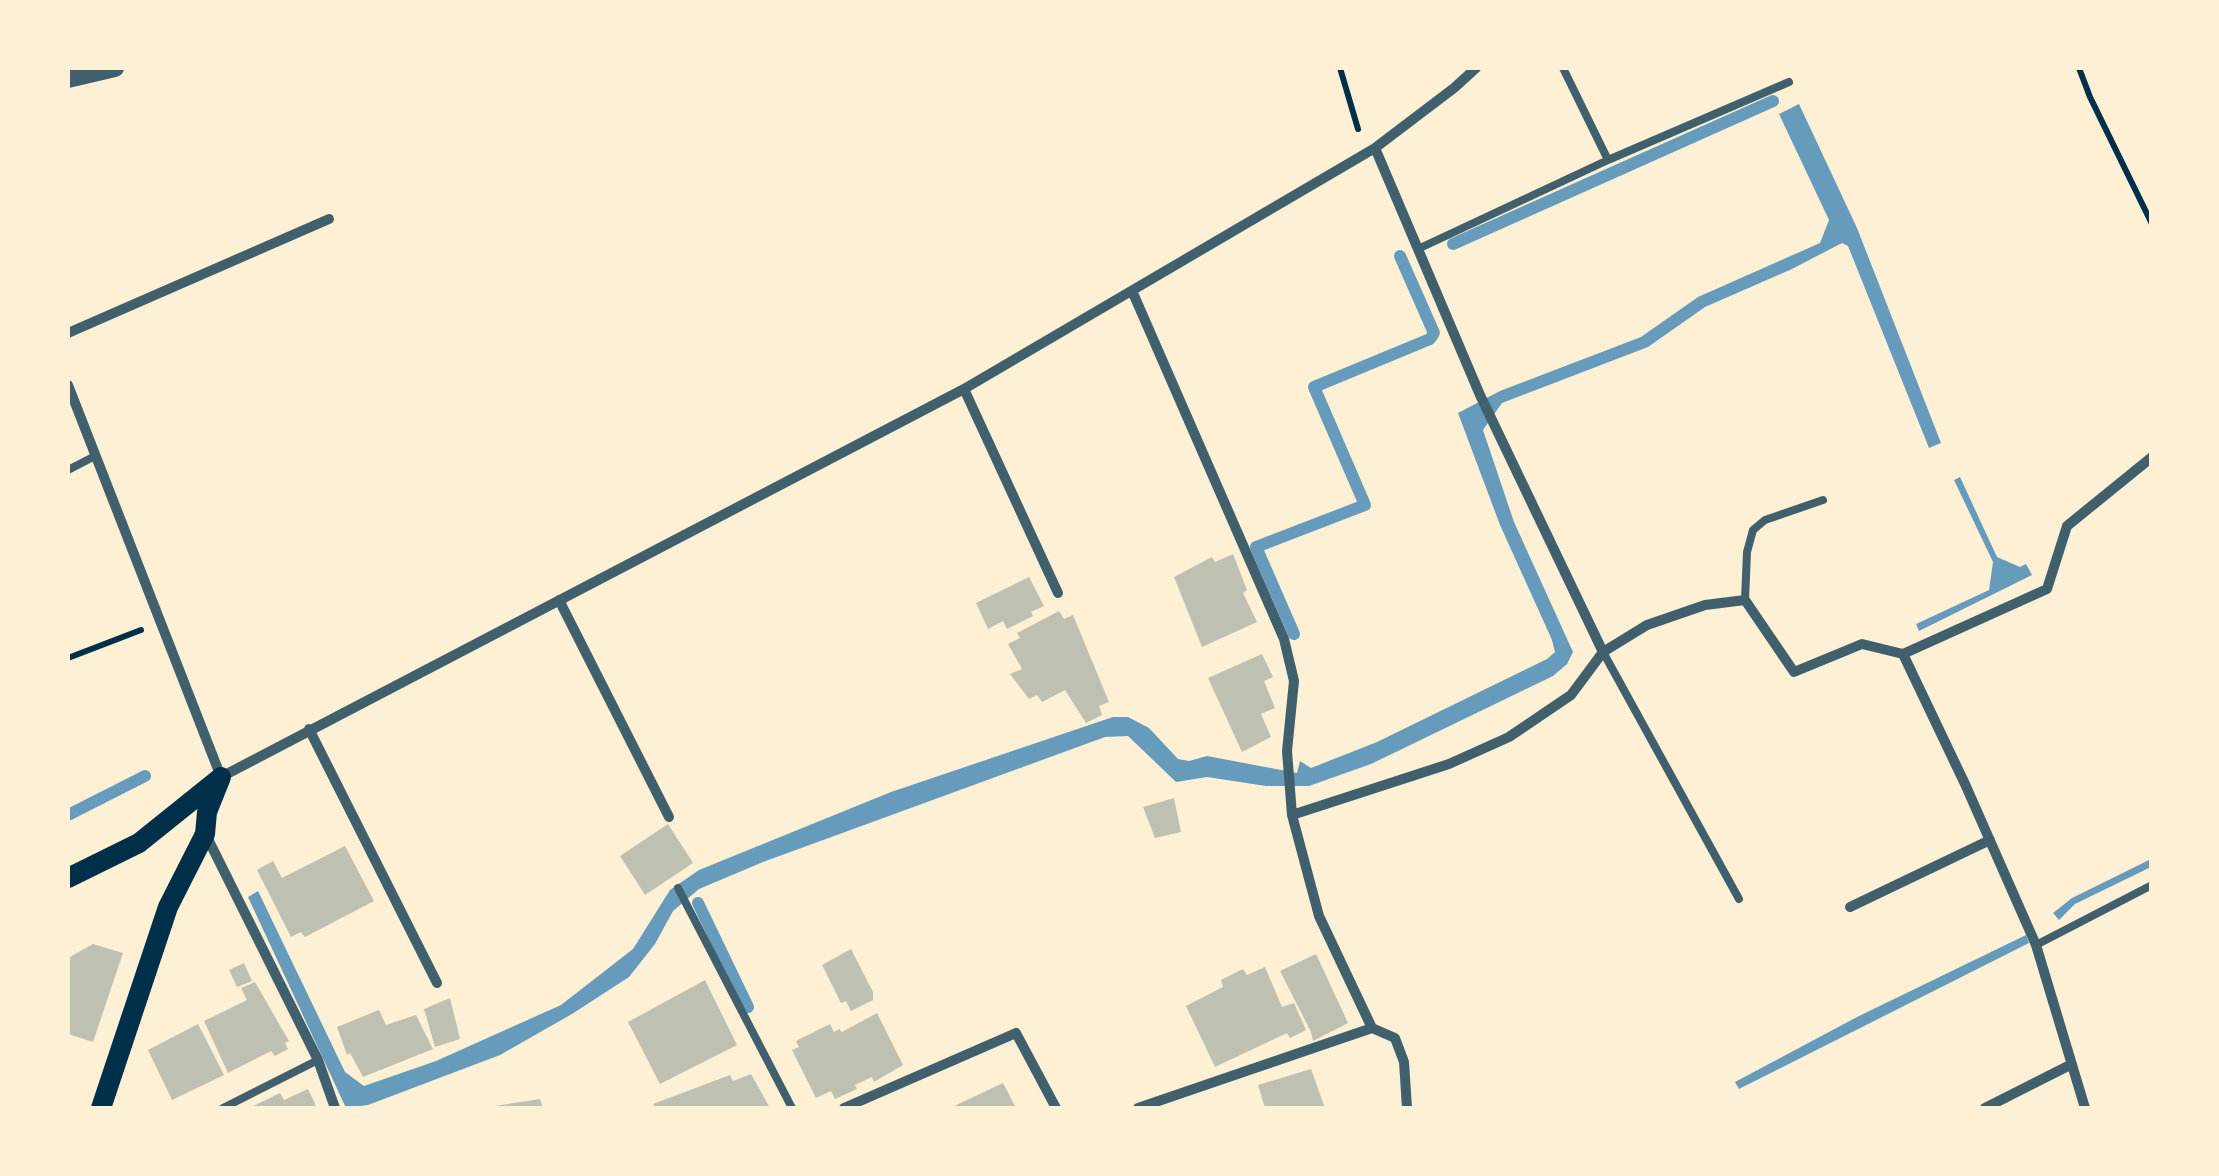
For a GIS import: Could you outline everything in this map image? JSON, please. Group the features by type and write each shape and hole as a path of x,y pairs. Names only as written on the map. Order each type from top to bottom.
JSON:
{"main road":[{"path":"100,1108 168,907 206,834 208,812 221,778"},
{"path":"68,878 138,843 221,778"}],"street":[{"path":"68,79 116,68"},
{"path":"68,385 221,778 964,389 1370,151 1476,68"},
{"path":"1370,151 1420,248 1480,395 1602,652"},
{"path":"68,333 328,219"},
{"path":"1133,292 1284,639 1294,681 1289,770 1292,815 1319,916 1372,1028 1395,1038 1404,1062 1407,1108"},
{"path":"964,389 1058,593"},
{"path":"1292,815 1449,764 1509,737 1570,695 1602,652 1648,626 1705,605 1745,600 1794,672 1862,644 1903,654 2047,588 2067,526 2152,457"},
{"path":"559,600 669,818"},
{"path":"1903,654 2036,945 2085,1108"},
{"path":"309,729 437,983"},
{"path":"206,834 318,1060 335,1108"},
{"path":"1850,907 1990,840"},
{"path":"1138,1108 1372,1028"},
{"path":"844,1108 1016,1033 1056,1108"},
{"path":"1986,1108 2072,1064"}],"lane":[{"path":"1563,68 1608,160"},
{"path":"1420,248 1608,160 1789,82"},
{"path":"68,470 95,456"},
{"path":"1745,600 1747,552 1753,530 1765,520 1822,500"},
{"path":"1602,652 1739,900"},
{"path":"2036,945 2152,885"},
{"path":"678,888 792,1108"},
{"path":"223,1108 318,1060"}],"path":[{"path":"1340,68 1370,151"},
{"path":"2079,68 2152,224"},
{"path":"68,658 160,624"}],"water":[{"path":"1799,104 1857,228 1941,443 1929,448 1848,246 1842,243 1705,307 1648,347 1502,403 1483,430 1514,522 1573,652 1567,664 1553,676 1371,764 1309,786 1266,786 1207,777 1176,782 1128,736 1105,737 699,889 673,911 655,944 629,977 572,1014 500,1055 368,1105 346,1108 248,897 258,891 345,1072 364,1086 436,1061 561,1005 633,949 670,890 699,870 891,792 1113,717 1128,717 1149,728 1178,759 1189,761 1207,756 1297,773 1300,761 1311,768 1377,742 1547,659 1555,652 1552,640 1500,525 1458,413 1500,391 1641,337 1698,297 1820,243 1829,220 1779,114"},
{"path":"1960,477 1997,557 2020,567 2026,564 2032,575 1919,631 1916,624 1989,590 1993,562 1954,480"},
{"path":"2151,859 2151,867 2075,904 2059,920 2053,913 2072,898"},
{"path":"2026,935 2029,943 1739,1089 1735,1082 1859,1016"}],"building":[{"path":"1233,554 1247,590 1243,593 1257,622 1202,647 1174,577 1212,557 1215,562"},
{"path":"1029,577 1044,606 1007,629 1003,621 988,629 976,603"},
{"path":"1059,611 1064,619 1073,615 1109,702 1099,706 1102,715 1086,723 1065,690 1042,702 1037,695 1029,699 1010,674 1022,669 1008,644 1020,638 1017,633"},
{"path":"1262,654 1273,677 1264,681 1275,708 1261,714 1271,737 1242,752 1208,678"},
{"path":"1174,798 1181,832 1155,838 1143,807"},
{"path":"668,824 693,863 645,895 620,856"},
{"path":"345,846 374,901 305,937 301,932 291,937 257,870 273,861 282,878"},
{"path":"93,944 123,953 93,1042 68,1034 68,958"},
{"path":"851,949 873,992 873,1000 851,1011 846,1001 841,1003 822,965"},
{"path":"1316,954 1348,1023 1313,1041 1280,971"},
{"path":"244,963 252,981 237,987 229,970"},
{"path":"1265,967 1282,1007 1294,1003 1306,1030 1290,1038 1287,1033 1215,1067 1186,1006 1223,987 1221,980 1243,969 1247,975"},
{"path":"705,980 737,1045 660,1084 628,1022"},
{"path":"255,982 289,1041 285,1043 288,1049 275,1056 271,1051 228,1073 204,1021 247,1000 241,988"},
{"path":"450,998 460,1039 435,1047 424,1009"},
{"path":"379,1010 386,1025 416,1015 433,1049 363,1077 350,1053 347,1055 337,1027"},
{"path":"877,1013 903,1065 874,1082 872,1077 855,1085 857,1089 835,1099 831,1091 816,1098 792,1050 799,1047 796,1041 830,1024 834,1032 842,1032"},
{"path":"198,1024 224,1075 172,1100 148,1050"},
{"path":"1311,1069 1325,1108 1265,1108 1258,1085"},
{"path":"751,1074 770,1108 655,1108 653,1104 730,1075 733,1081"},
{"path":"1003,1083 1016,1108 950,1108"},
{"path":"308,1089 317,1108 249,1108 280,1093 284,1100"},
{"path":"540,1099 543,1108 495,1108 495,1106"}],"waterway":[{"path":"1453,244 1773,101"},
{"path":"1294,634 1256,547 1365,505 1314,387 1430,339 1434,333 1400,256"},
{"path":"68,815 145,776"},
{"path":"698,903 748,1007"}]}
